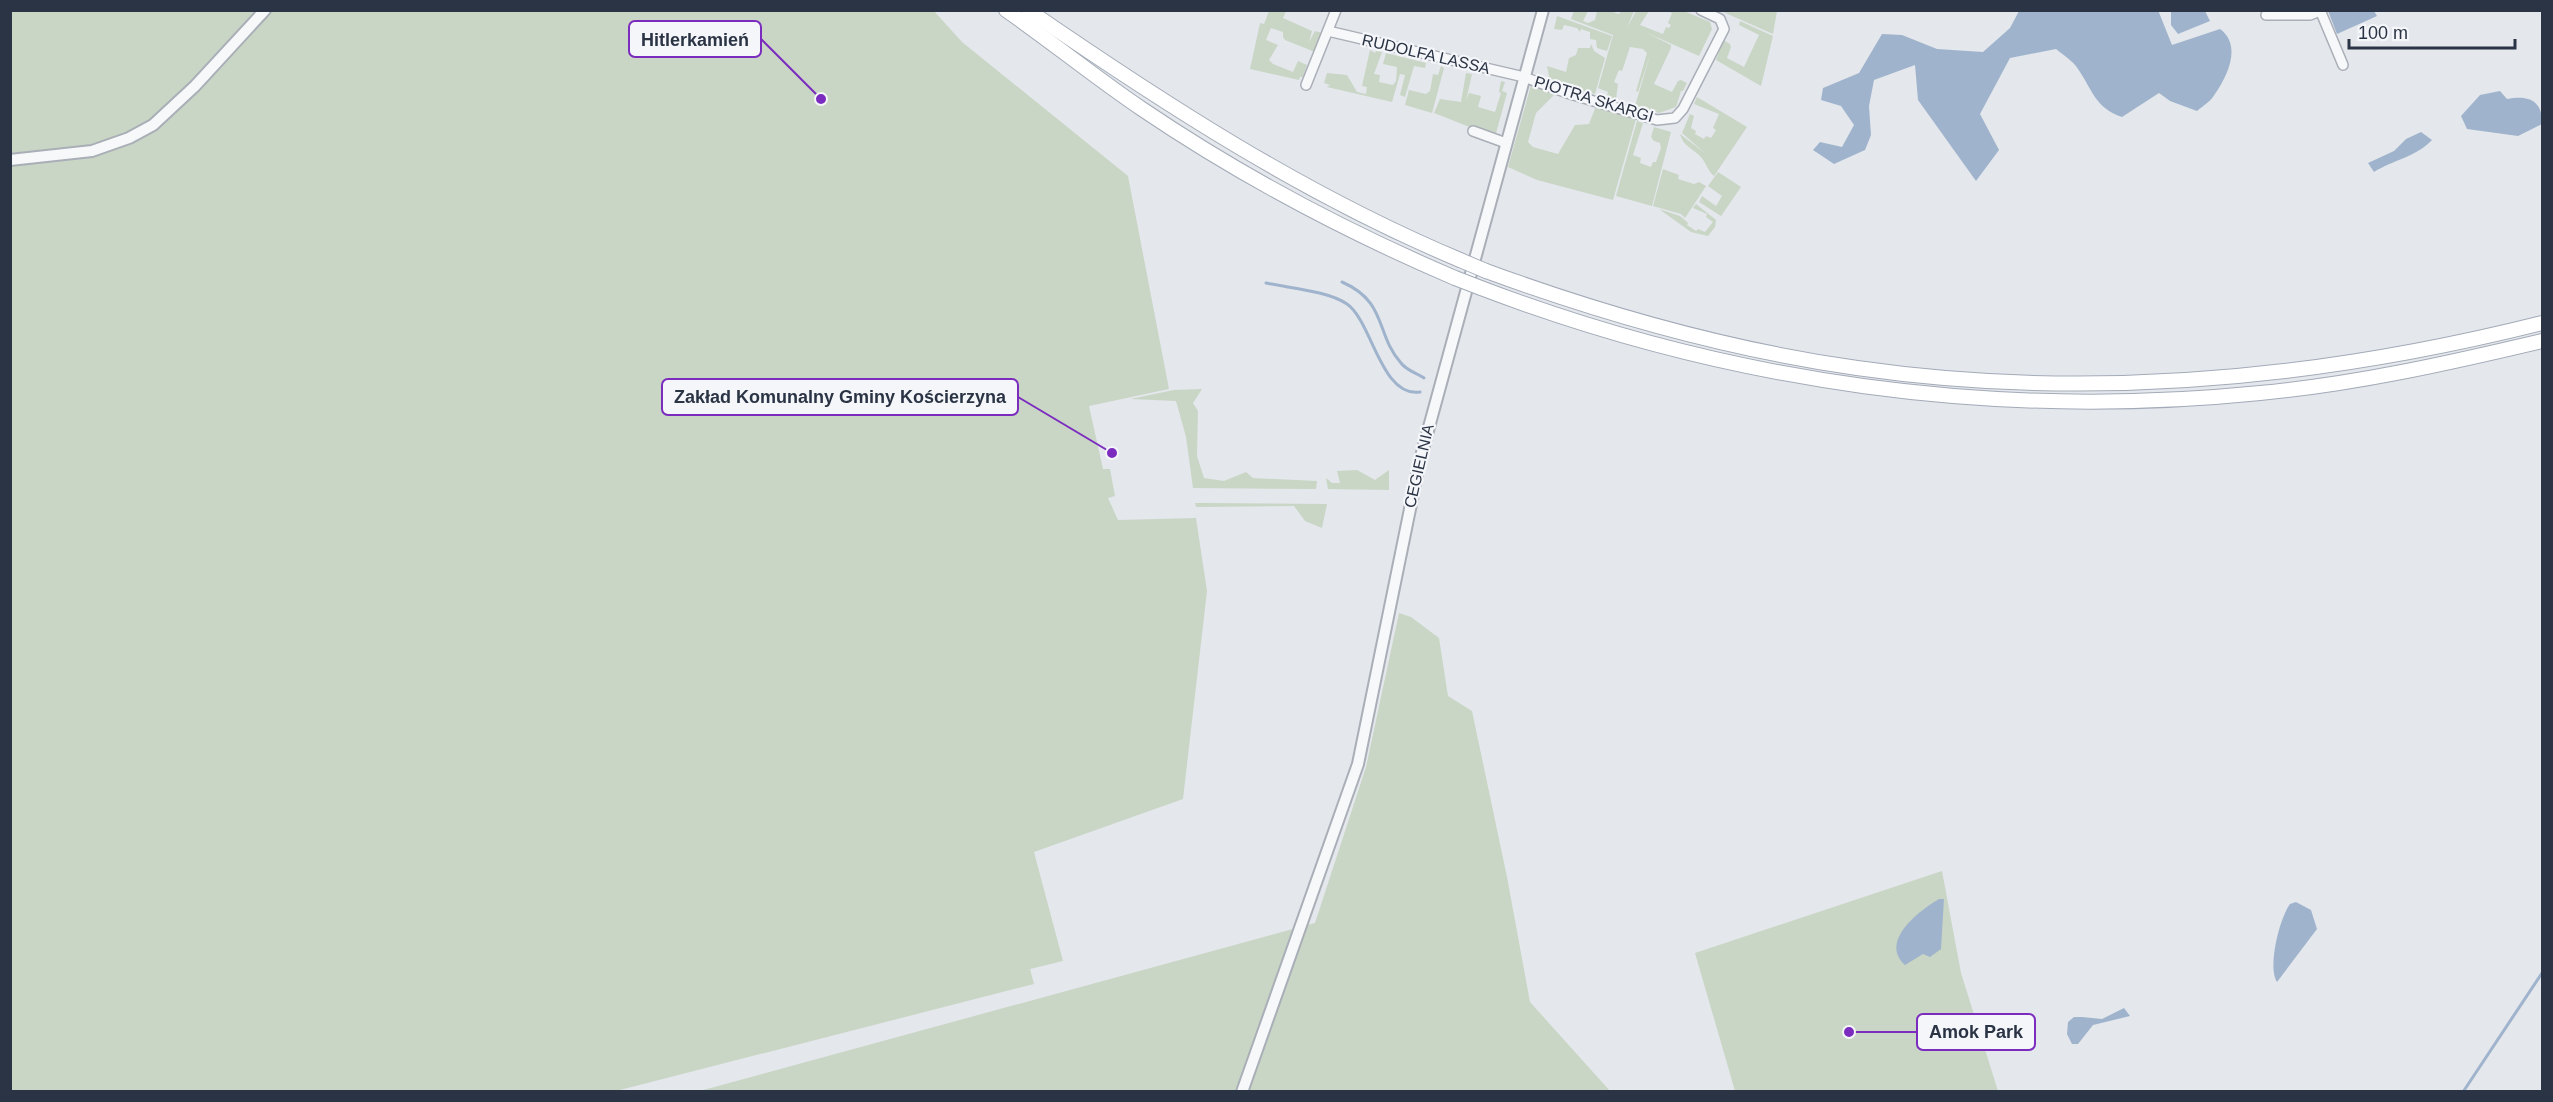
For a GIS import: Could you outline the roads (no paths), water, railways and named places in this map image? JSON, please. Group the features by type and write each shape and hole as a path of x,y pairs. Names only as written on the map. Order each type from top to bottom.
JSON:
{"main road":[{"path":"1006,10 1140,108 1238,170 1323,218 1455,278 1547,312 1632,339 1788,376 1886,391 2006,400 2127,402 2260,393 2384,376 2542,341"},
{"path":"1028,10 1160,99 1270,167 1348,209 1486,271 1627,318 1776,354 1893,372 2018,382 2147,382 2294,370 2421,351 2542,323"},
{"path":"2515,347 2542,347"}],"street":[{"path":"10,160 92,151 129,138 153,125 195,86 265,10"},
{"path":"1306,85 1336,10"},
{"name":"CEGIELNIA","path":"1242,1092 1358,764 1420,460 1543,10"},
{"name":"PIOTRA SKARGI","path":"1524,77 1566,93 1657,120 1675,118 1683,109 1724,29 1720,19 1701,10"},
{"path":"2266,15 2310,15 2320,11 2343,65"},
{"name":"RUDOLFA LASSA","path":"1328,31 1524,77"},
{"path":"1473,130 1506,143"}],"water":[{"path":"2158,10 2172,45 2220,29 2230,43 2231,60 2224,78 2213,97 2197,111 2170,101 2159,93 2122,117 2106,109 2100,103 2076,66 2056,49 2010,58 1980,114 1999,150 1976,181 1918,100 1915,65 1874,80 1869,106 1871,135 1865,150 1834,164 1813,150 1820,142 1842,147 1854,125 1841,106 1821,100 1823,88 1859,73 1882,34 1902,35 1937,49 1983,52 2010,28 2019,11"},
{"path":"2205,11 2210,21 2178,34 2171,25 2171,12"},
{"path":"2328,11 2374,11 2377,16 2337,34"},
{"path":"2500,91 2507,99 2528,99 2537,104 2542,116 2542,124 2518,136 2467,129 2461,116 2480,95"},
{"path":"2421,132 2432,140 2426,146 2374,172 2368,163 2394,151 2406,139"},
{"path":"1939,899 1944,899 1941,949 1930,957 1923,954 1905,965 1898,956 1899,937 1913,919"},
{"path":"2296,902 2311,910 2317,929 2277,982 2273,965 2276,942 2286,910 2290,904"},
{"path":"2124,1008 2130,1016 2093,1025 2078,1044 2072,1044 2067,1034 2068,1022 2074,1017 2102,1019"}],"waterway":[{"path":"1342,282 1357,290 1367,299 1379,319 1393,352 1406,368 1424,378"},
{"path":"1266,283 1319,293 1347,304 1356,313 1386,371 1407,391 1420,392"},
{"path":"2463,1092 2542,973"}],"place":[{"name":"Hitlerkamień","path":"821,99"},
{"name":"Zakład Komunalny Gminy Kościerzyna","path":"1112,453"},
{"name":"Amok Park","path":"1849,1032"}]}
